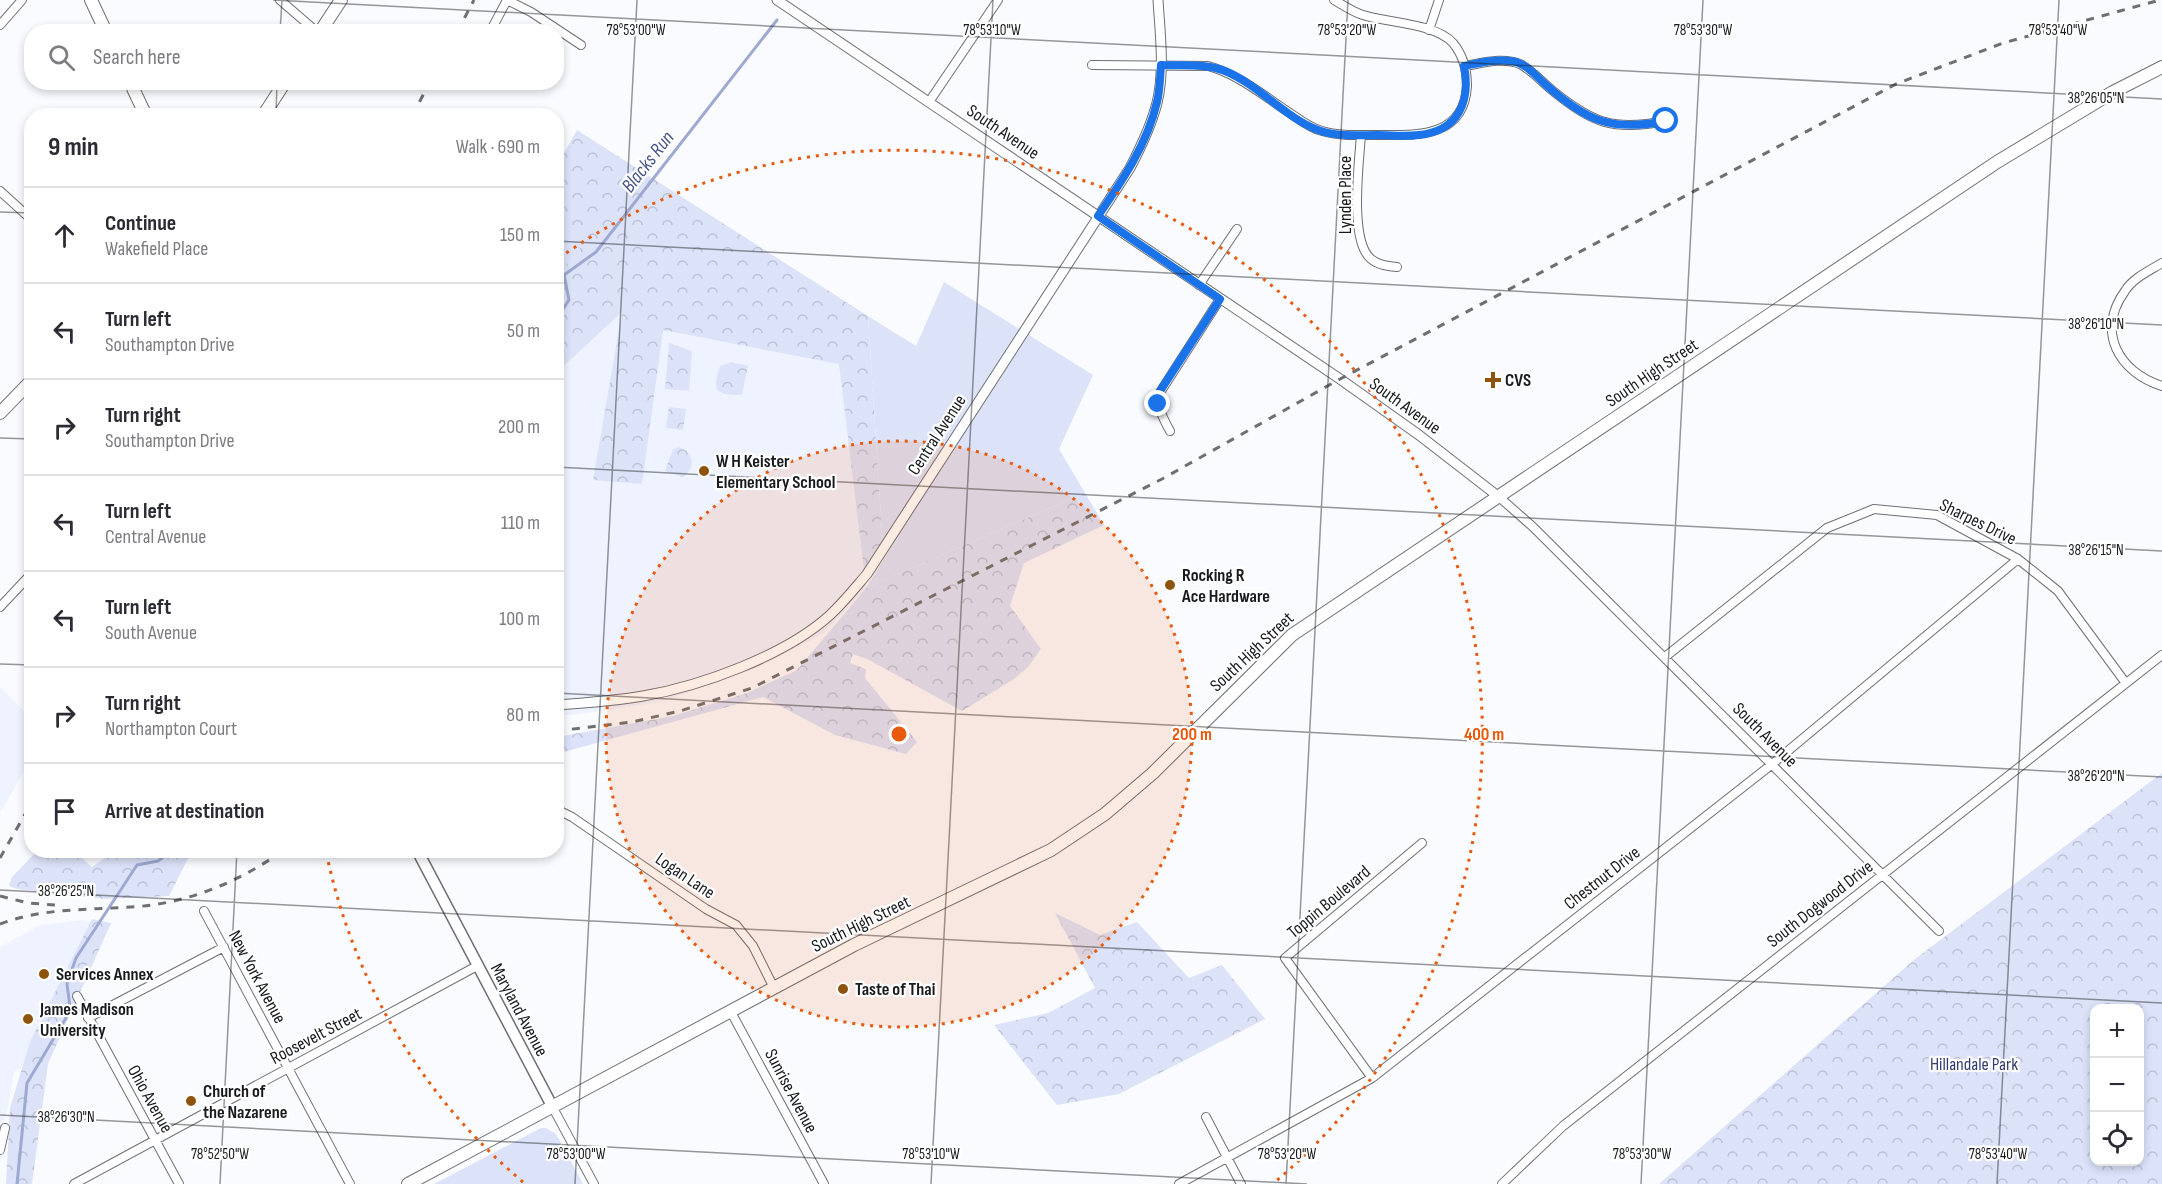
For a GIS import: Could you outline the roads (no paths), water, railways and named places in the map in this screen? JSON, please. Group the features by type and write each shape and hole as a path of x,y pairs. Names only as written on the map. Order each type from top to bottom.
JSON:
{"main road":[{"path":"91,0 102,24"},
{"path":"324,24 341,0"},
{"name":"South High Street","path":"408,1184 862,942 1051,850 1105,814 1154,773 1292,635 1996,162 2162,67"},
{"path":"134,90 142,108"},
{"path":"268,108 280,90"},
{"path":"0,413 24,388"},
{"name":"Maryland Avenue","path":"421,858 552,1106"}],"street":[{"path":"0,25 22,0"},
{"path":"280,0 308,24"},
{"path":"494,24 507,0 549,24"},
{"name":"South Avenue","path":"777,0 1393,416 1499,497 1532,526 1665,657 1939,931"},
{"path":"929,102 998,0"},
{"name":"Central Avenue","path":"564,705 643,696 693,684 774,652 805,634 829,616 867,574 1130,168 1143,142 1158,101 1161,65 1158,0"},
{"path":"1092,65 1208,66 1224,70 1309,126 1335,134 1419,135 1438,130 1450,123 1465,101 1467,79 1460,54 1453,44 1444,36 1429,30 1361,15 1335,0"},
{"path":"1429,30 1440,0"},
{"path":"564,34 581,45"},
{"path":"1464,66 1501,61 1520,64 1552,91 1604,123 1624,126 1666,121"},
{"name":"Lynden Place","path":"1360,135 1357,227 1359,238 1371,259 1379,264 1397,267"},
{"path":"0,191 24,213"},
{"path":"1199,285 1237,229"},
{"path":"2162,263 2139,277 2126,289 2117,304 2113,322 2113,338 2117,354 2128,367 2146,381 2162,386"},
{"path":"1170,431 1162,418 1158,404 1159,394 1220,299"},
{"name":"Sharpes Drive","path":"1665,657 1827,528 1874,509 1936,515 2018,559 2058,591 2125,682"},
{"name":"Chestnut Drive","path":"1179,1184 1372,1078 1771,765 2018,559"},
{"path":"0,607 24,582"},
{"name":"South Dogwood Drive","path":"1502,1184 1563,1126 2162,655"},
{"name":"Logan Lane","path":"564,813 706,909 736,925 750,942 774,988"},
{"name":"Toppin Boulevard","path":"1372,1078 1285,958 1422,843"},
{"name":"New York Avenue","path":"204,911 350,1184"},
{"path":"88,1018 224,947"},
{"name":"Roosevelt Street","path":"74,1184 477,966"},
{"name":"Ohio Avenue","path":"76,996 179,1184"},
{"name":"Sunrise Avenue","path":"731,1011 824,1184"},
{"name":"Maryland Avenue","path":"552,1106 594,1184"},
{"path":"1206,1117 1241,1184"},
{"path":"0,1150 5,1128"}],"waterway":[{"name":"Blacks Run","path":"564,275 596,252 777,20"},
{"name":"Blacks Run","path":"564,275 569,300 564,308"},
{"name":"Blacks Run","path":"17,1184 27,1083 66,1018 70,1007 67,984 76,958 137,865 162,858"}],"railway":[{"path":"461,24 474,0"},
{"path":"564,730 632,722 680,711 752,688 1162,479 1340,379 1896,84 2003,43 2160,0"},
{"path":"416,108 426,90"},
{"path":"0,858 24,816"},
{"path":"0,924 48,912 131,907 172,901 231,881 273,858"},
{"path":"0,896 28,903 55,905"}],"place":[{"name":"CVS","path":"1493,380"},
{"name":"W H Keister Elementary School","path":"704,471"},
{"name":"Rocking R Ace Hardware","path":"1170,585"},
{"name":"Services Annex","path":"44,974"},
{"name":"Taste of Thai","path":"843,989"},
{"name":"James Madison University","path":"28,1019"},
{"name":"Church of the Nazarene","path":"191,1101"}],"park label":[{"name":"Hillandale Park","path":"1974,1064"}]}
